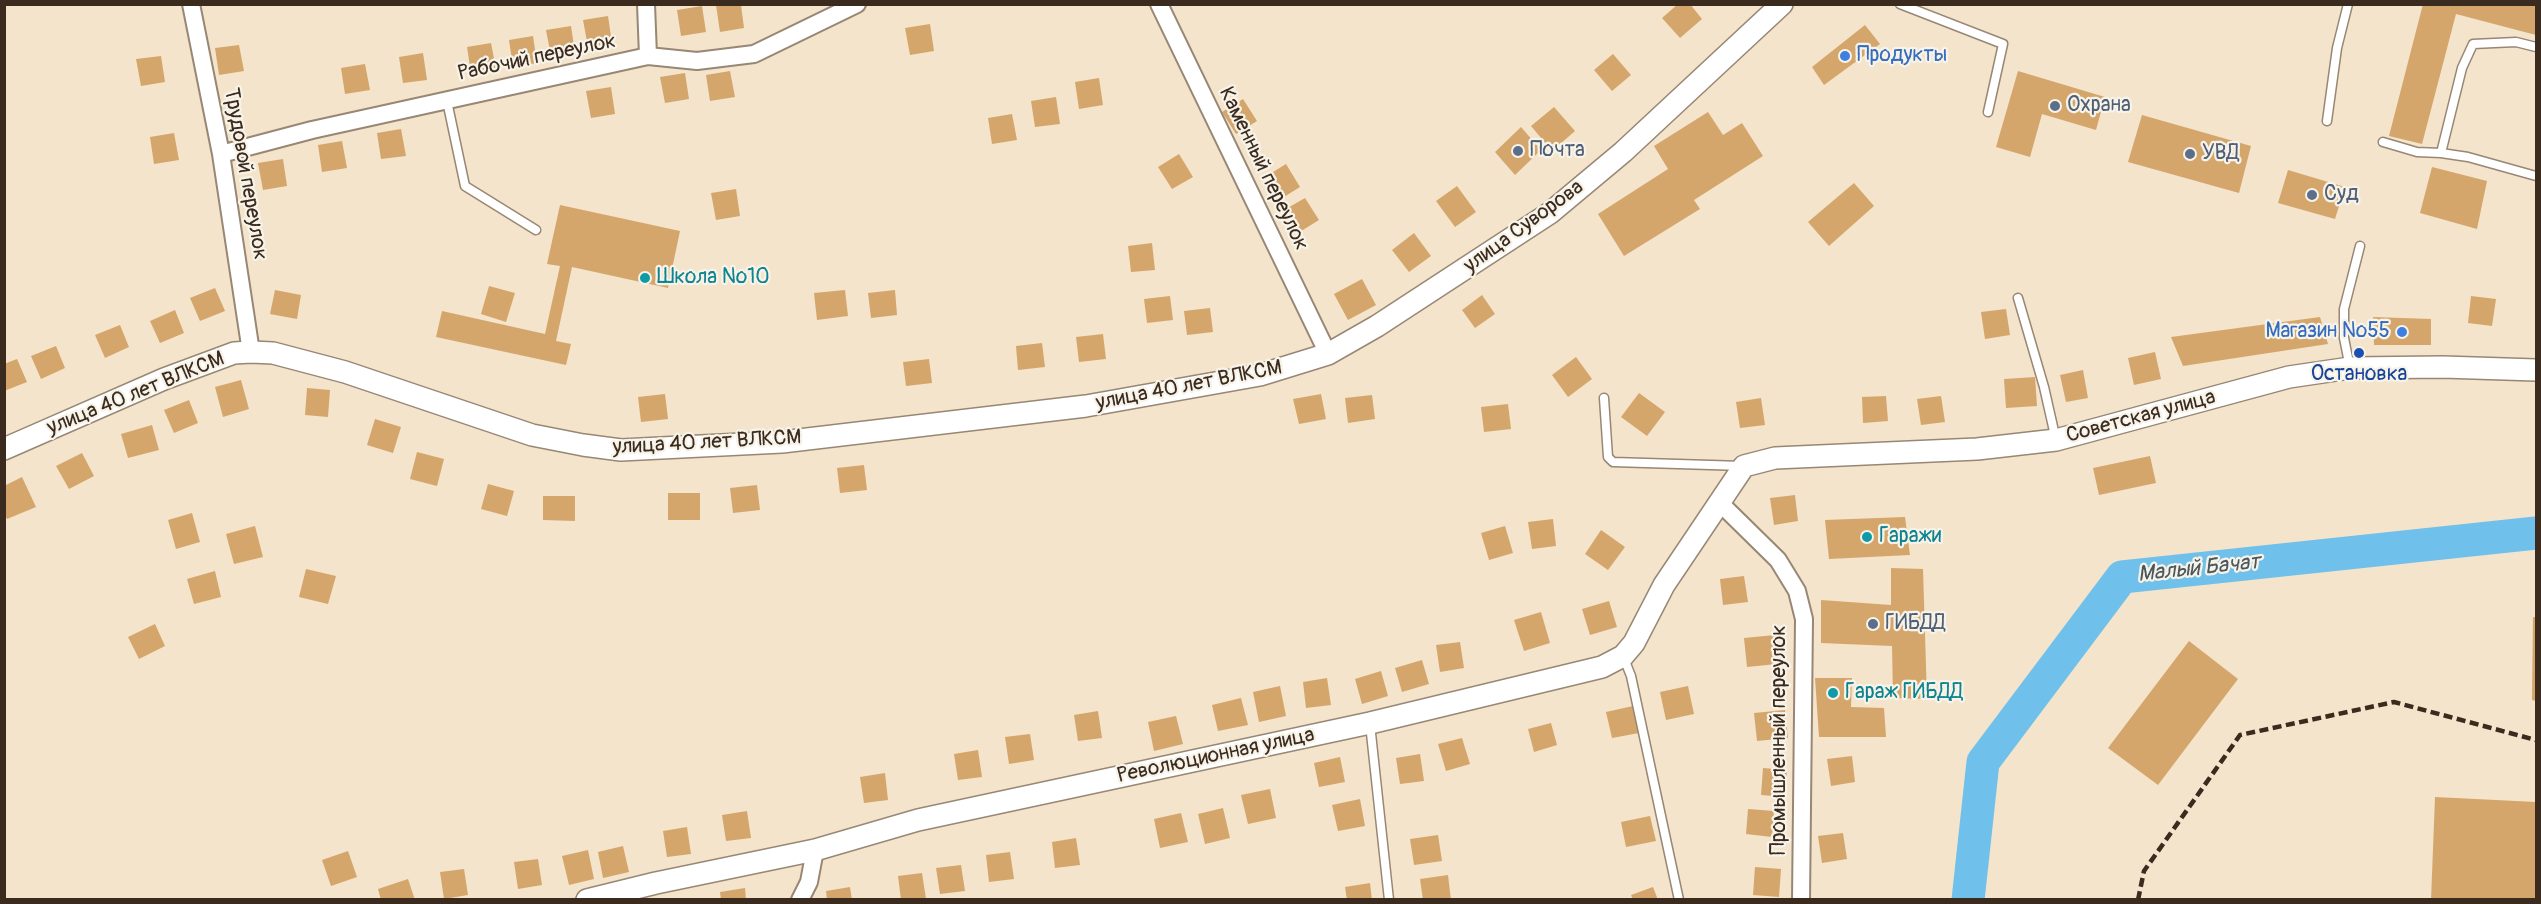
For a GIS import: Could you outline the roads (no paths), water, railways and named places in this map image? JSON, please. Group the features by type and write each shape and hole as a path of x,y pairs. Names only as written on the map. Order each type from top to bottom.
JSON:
{"street":[{"name":"Трудовой переулок","path":"190,4 221,154 251,351"},
{"path":"646,4 648,56"},
{"name":"Рабочий переулок","path":"221,154 312,130 648,56 698,61 754,54 857,4"},
{"name":"Каменный переулок","path":"1159,4 1328,354"},
{"name":"улица Суворова","path":"1328,354 1386,321 1550,213 1623,153 1782,4"},
{"name":"улица 40 лет ВЛКСМ","path":"4,449 164,379 234,353 251,351 273,354 345,372 532,435 583,446 621,450 782,442 1086,406 1260,375 1328,354"},
{"name":"Советская улица","path":"1744,466 1775,458 1977,449 2056,440 2289,377 2350,368 2443,367 2536,370"},
{"path":"1623,656 1634,643 1664,585 1744,466"},
{"name":"Промышленный переулок","path":"1720,503 1778,560 1797,591 1804,619 1801,900"},
{"name":"Революционная улица","path":"587,900 656,883 815,850 918,820 1370,723 1602,667 1623,656"},
{"path":"800,900 809,882 815,850"}],"lane":[{"path":"1900,4 2003,44 1988,112"},
{"path":"2327,121 2337,48 2348,4"},
{"path":"2441,153 2462,69 2473,44 2516,42 2536,47"},
{"path":"447,100 465,186 536,230"},
{"path":"2383,142 2417,152 2468,157 2536,176"},
{"path":"2350,368 2344,338 2344,309 2360,246"},
{"path":"2018,298 2044,387 2056,440"},
{"path":"1604,398 1608,457 1613,462 1744,466"},
{"path":"1623,656 1631,676 1679,900"},
{"path":"1370,723 1389,900"}],"waterway":[{"name":"Малый Бачат","path":"1968,900 1983,762 2122,577 2536,533"}],"railway":[{"path":"2138,900 2144,871 2240,735 2394,702 2536,740"}],"place":[{"name":"Продукты","path":"1845,56"},
{"name":"Охрана","path":"2055,106"},
{"name":"Почта","path":"1518,151"},
{"name":"УВД","path":"2190,154"},
{"name":"Суд","path":"2312,195"},
{"name":"Школа №10","path":"645,278"},
{"name":"Магазин №55","path":"2402,332"},
{"name":"Остановка","path":"2359,353"},
{"name":"Гаражи","path":"1867,537"},
{"name":"ГИБДД","path":"1873,624"},
{"name":"Гараж ГИБДД","path":"1833,693"}]}
